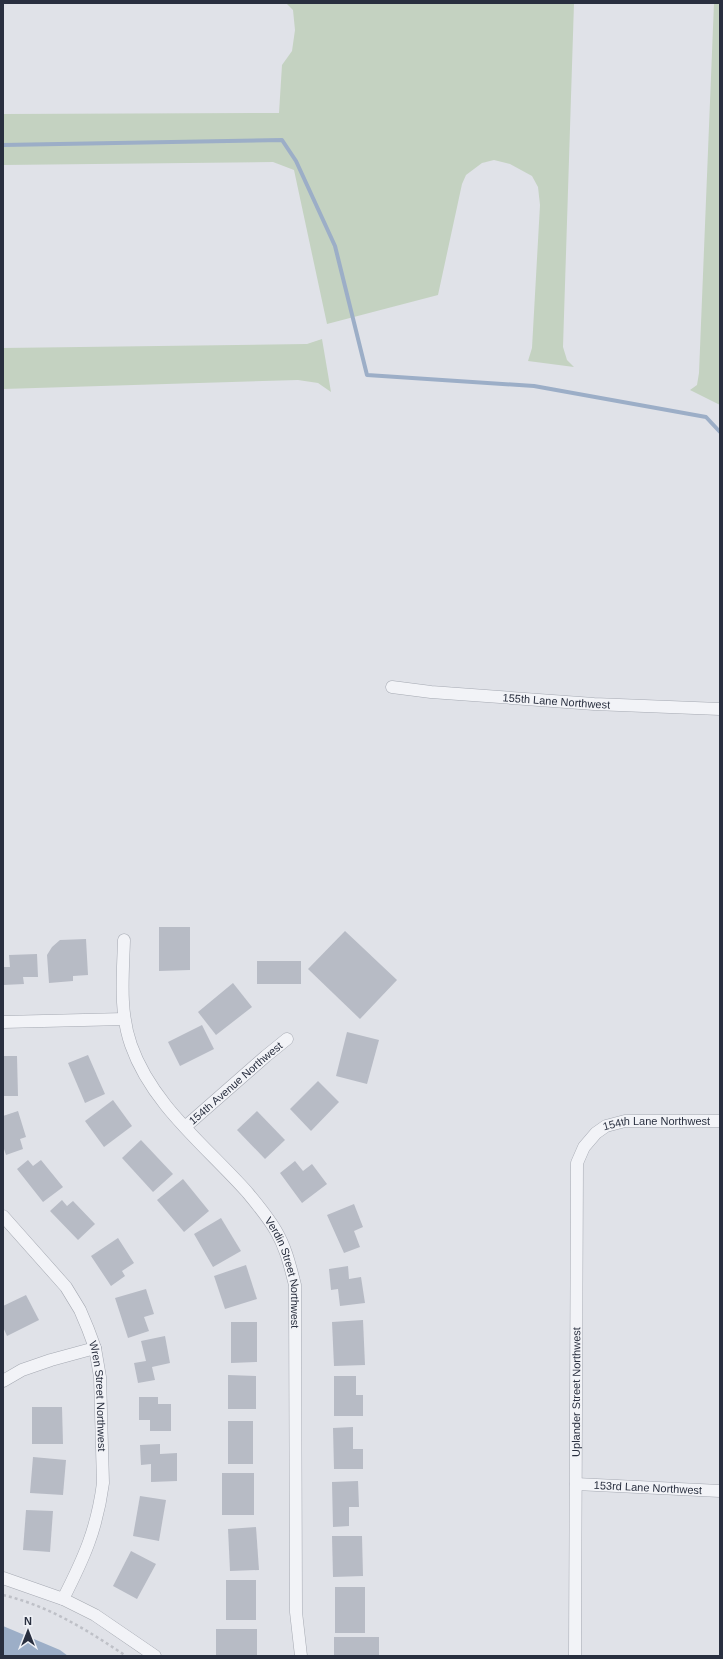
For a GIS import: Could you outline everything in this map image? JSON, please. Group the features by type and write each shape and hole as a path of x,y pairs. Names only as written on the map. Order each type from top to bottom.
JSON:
{"street":[{"name":"155th Lane Northwest","path":"392,686 431,692 594,704 720,709"},
{"name":"Verdin Street Northwest","path":"124,940 124,1019 131,1045 141,1068 155,1091 185,1127 236,1180 276,1230 287,1254 295,1285 296,1612 302,1656"},
{"path":"3,1022 124,1019"},
{"name":"154th Avenue Northwest","path":"185,1127 287,1039"},
{"name":"154th Lane Northwest","path":"596,1133 606,1126 624,1121 720,1121"},
{"name":"Uplander Street Northwest","path":"575,1656 577,1163 584,1147 596,1133"},
{"name":"Wren Street Northwest","path":"3,1216 66,1287 80,1310 95,1348 100,1377 102,1417 102,1483 97,1520 82,1562 63,1599"},
{"path":"3,1381 22,1370 51,1360 95,1348"},
{"name":"153rd Lane Northwest","path":"576,1484 720,1491"},
{"path":"3,1578 63,1599 95,1615 155,1656"}],"path":[{"path":"3,1595 53,1612 84,1628 126,1656"}],"green space":[{"path":"286,3 574,3 563,347 567,360 574,367 528,361 532,348 540,205 538,187 532,176 510,164 494,160 482,163 466,175 462,184 438,295 327,324 294,170 273,162 3,165 3,114 279,113 282,65 292,51 295,30 293,10"},
{"path":"714,3 720,3 720,405 690,390 697,385 699,373"},
{"path":"322,339 331,392 318,383 298,380 3,389 3,348 307,344"}],"water":[{"path":"3,1626 60,1650 68,1656 3,1656"}],"building":[{"path":"159,927 190,927 190,970 159,971"},
{"path":"345,931 397,980 360,1019 308,969"},
{"path":"86,939 88,975 73,976 73,981 49,983 47,955 52,947 60,940"},
{"path":"37,954 38,977 23,977 24,984 3,985 3,967 10,967 9,955"},
{"path":"257,961 301,961 301,984 257,984"},
{"path":"233,983 252,1007 216,1035 198,1012"},
{"path":"202,1025 214,1049 180,1066 168,1042"},
{"path":"347,1032 379,1040 367,1084 336,1076"},
{"path":"88,1055 105,1094 85,1103 68,1063"},
{"path":"3,1056 17,1056 18,1096 3,1096"},
{"path":"318,1081 339,1102 311,1131 290,1109"},
{"path":"113,1100 132,1126 104,1147 85,1121"},
{"path":"18,1111 26,1137 20,1139 23,1149 6,1155 3,1146 3,1116"},
{"path":"257,1111 285,1140 265,1159 237,1130"},
{"path":"141,1140 173,1174 153,1192 122,1158"},
{"path":"28,1160 33,1166 41,1160 63,1187 43,1202 17,1169"},
{"path":"295,1161 303,1171 312,1164 327,1184 302,1203 280,1173"},
{"path":"183,1179 209,1211 184,1232 157,1200"},
{"path":"62,1200 67,1206 73,1201 95,1224 78,1240 50,1211"},
{"path":"354,1204 363,1227 354,1231 360,1247 344,1253 327,1215"},
{"path":"221,1218 241,1251 213,1267 194,1234"},
{"path":"118,1238 134,1263 122,1271 125,1276 111,1286 91,1256"},
{"path":"246,1265 257,1299 225,1309 214,1276"},
{"path":"348,1266 349,1279 361,1277 365,1303 340,1306 338,1289 331,1290 329,1269"},
{"path":"146,1289 154,1314 144,1317 149,1331 128,1338 115,1298"},
{"path":"26,1295 39,1320 7,1336 3,1327 3,1306"},
{"path":"363,1320 365,1365 334,1366 332,1322"},
{"path":"231,1322 257,1322 257,1362 231,1363"},
{"path":"165,1336 170,1363 152,1367 155,1380 138,1383 134,1363 146,1361 141,1341"},
{"path":"228,1375 256,1376 256,1409 228,1409"},
{"path":"334,1376 356,1376 356,1395 363,1395 363,1416 334,1416"},
{"path":"139,1397 158,1397 158,1404 171,1404 171,1431 150,1431 150,1420 139,1420"},
{"path":"32,1407 62,1407 63,1444 32,1444"},
{"path":"228,1421 253,1421 253,1464 228,1464"},
{"path":"353,1427 353,1449 363,1449 363,1469 334,1469 333,1428"},
{"path":"160,1444 160,1454 177,1453 177,1481 151,1482 151,1464 141,1465 140,1445"},
{"path":"33,1457 66,1460 63,1495 30,1493"},
{"path":"222,1473 254,1473 254,1515 222,1515"},
{"path":"358,1481 359,1507 349,1507 349,1526 333,1527 332,1482"},
{"path":"140,1496 166,1500 159,1541 133,1536"},
{"path":"26,1510 53,1511 50,1552 23,1550"},
{"path":"256,1527 259,1570 230,1571 228,1529"},
{"path":"332,1536 362,1536 363,1576 333,1577"},
{"path":"131,1551 156,1564 137,1599 113,1586"},
{"path":"226,1580 256,1580 256,1620 226,1620"},
{"path":"335,1587 365,1587 365,1633 335,1633"},
{"path":"216,1629 257,1629 257,1656 216,1656"},
{"path":"334,1637 379,1637 379,1656 334,1656"}],"waterway":[{"path":"3,145 282,140 296,161 335,246 367,375 534,386 706,417 720,432"}]}
